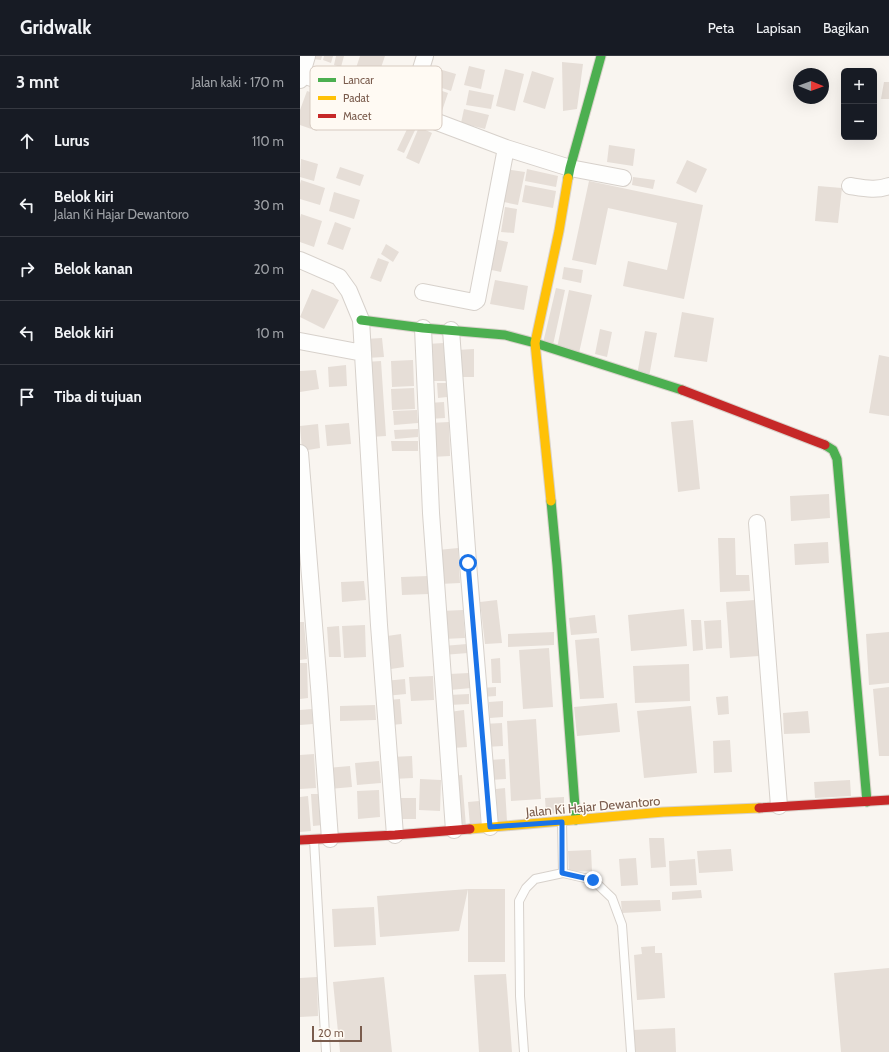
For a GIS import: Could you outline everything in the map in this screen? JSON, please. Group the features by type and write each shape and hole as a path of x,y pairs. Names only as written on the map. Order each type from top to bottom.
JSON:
{"street":[{"path":"307,56 300,76 310,79"},
{"path":"422,66 425,56"},
{"path":"576,820 557,565 535,343 559,231 570,168 601,56"},
{"path":"442,124 506,148 570,168 623,178"},
{"path":"423,292 474,302 477,300 506,148"},
{"path":"850,186 875,189 889,186"},
{"path":"300,260 339,277 349,292 361,320 379,625 395,835"},
{"path":"361,320 422,328 505,335 535,343 692,393 824,445 833,450 837,459 867,802"},
{"path":"422,328 432,521 454,830"},
{"path":"450,330 468,571 490,827"},
{"path":"300,341 363,353"},
{"path":"300,453 306,601 319,688 330,839"},
{"path":"757,523 780,806"},
{"name":"Jalan Ki Hajar Dewantoro","path":"300,840 395,835 562,822 663,812 889,800"}],"lane":[{"path":"562,822 562,873"},
{"path":"314,840 326,1052"},
{"path":"524,1052 520,996 519,901 526,888 535,879 562,873 593,880 612,898 622,925 631,1052"}],"building":[{"path":"314,56 322,56 321,60 313,59"},
{"path":"324,56 333,56 331,63 323,60"},
{"path":"336,56 344,56 341,66 334,65"},
{"path":"360,56 385,56 382,66 357,66"},
{"path":"562,62 583,64 577,109 563,111"},
{"path":"469,66 485,70 481,89 464,85"},
{"path":"505,69 524,74 515,111 496,106"},
{"path":"442,70 456,74 451,91 442,88"},
{"path":"532,71 554,78 545,109 523,102"},
{"path":"884,82 889,82 889,99 881,99"},
{"path":"469,90 494,95 491,109 466,105"},
{"path":"307,91 310,92 310,129 300,125 300,110"},
{"path":"442,91 448,93 442,111"},
{"path":"464,109 489,115 485,129 461,123"},
{"path":"407,130 415,130 404,153 397,150"},
{"path":"418,130 426,130 432,133 419,164 406,158"},
{"path":"609,145 635,149 633,166 607,162"},
{"path":"301,159 318,164 314,181 300,177"},
{"path":"687,160 707,169 696,193 676,183"},
{"path":"340,167 364,175 360,186 336,178"},
{"path":"505,169 525,172 518,205 499,201"},
{"path":"527,169 558,176 556,187 525,181"},
{"path":"633,177 655,180 653,189 632,185"},
{"path":"301,180 325,188 320,205 300,199"},
{"path":"589,181 703,205 684,299 623,286 628,261 667,270 677,223 608,208 596,265 572,260"},
{"path":"525,185 556,191 553,208 522,202"},
{"path":"818,186 842,188 838,223 815,221"},
{"path":"334,192 360,200 354,219 329,211"},
{"path":"505,207 517,209 514,233 501,232"},
{"path":"301,214 322,221 314,247 300,242"},
{"path":"335,222 351,228 343,250 327,244"},
{"path":"494,239 508,242 501,272 487,269"},
{"path":"386,244 399,252 393,262 381,254"},
{"path":"378,258 389,262 381,282 370,278"},
{"path":"564,267 583,270 581,283 562,279"},
{"path":"495,280 528,286 524,310 490,304"},
{"path":"556,288 565,290 553,345 543,343"},
{"path":"312,289 339,300 324,329 300,317"},
{"path":"569,290 592,295 579,353 557,348"},
{"path":"682,312 714,318 707,362 674,357"},
{"path":"600,329 612,332 607,357 595,354"},
{"path":"645,331 657,333 649,377 637,375"},
{"path":"382,338 384,357 366,358 365,339"},
{"path":"444,343 447,381 429,381 427,344"},
{"path":"474,349 474,377 457,377 457,350"},
{"path":"879,355 889,357 889,416 869,413"},
{"path":"413,360 414,386 392,387 391,361"},
{"path":"381,361 386,436 370,437 365,362"},
{"path":"346,365 347,386 329,387 328,367"},
{"path":"316,370 319,389 300,392 300,371"},
{"path":"437,383 446,383 447,397 438,398"},
{"path":"414,388 415,409 392,410 391,389"},
{"path":"444,402 445,418 429,419 428,403"},
{"path":"417,410 418,423 394,425 393,411"},
{"path":"693,420 700,489 678,492 671,422"},
{"path":"449,422 450,456 431,457 429,423"},
{"path":"349,423 351,444 327,446 325,425"},
{"path":"318,424 320,448 302,451 300,426"},
{"path":"418,429 418,437 395,439 394,430"},
{"path":"391,441 418,441 418,451 392,451"},
{"path":"829,494 830,518 791,521 790,496"},
{"path":"718,538 735,538 736,575 749,575 750,591 720,592"},
{"path":"828,542 829,563 795,565 794,544"},
{"path":"458,548 460,583 440,584 438,550"},
{"path":"428,576 429,594 402,595 401,577"},
{"path":"364,581 366,600 342,602 341,582"},
{"path":"497,600 502,643 485,644 480,602"},
{"path":"755,600 759,656 730,658 726,602"},
{"path":"684,609 687,646 631,651 628,615"},
{"path":"463,610 465,638 443,639 441,611"},
{"path":"595,615 597,633 571,635 569,618"},
{"path":"691,620 701,620 703,650 693,651"},
{"path":"721,620 722,648 706,649 704,621"},
{"path":"300,622 304,622 307,659 300,660"},
{"path":"365,625 366,657 344,658 342,626"},
{"path":"339,626 341,657 329,657 327,627"},
{"path":"554,632 554,645 508,647 508,634"},
{"path":"889,632 889,683 869,685 866,634"},
{"path":"401,634 404,667 391,669 387,636"},
{"path":"599,638 604,698 580,699 575,640"},
{"path":"467,644 468,653 443,655 443,646"},
{"path":"549,648 553,707 523,709 519,650"},
{"path":"500,658 501,683 492,683 491,659"},
{"path":"300,663 307,663 308,698 300,699"},
{"path":"689,664 690,701 635,703 633,666"},
{"path":"469,673 471,688 450,690 449,674"},
{"path":"433,676 434,700 411,701 409,677"},
{"path":"405,679 406,694 385,696 384,681"},
{"path":"496,687 496,696 481,697 481,688"},
{"path":"889,687 889,756 879,756 873,689"},
{"path":"469,694 469,704 449,705 449,695"},
{"path":"728,696 729,714 718,715 716,697"},
{"path":"400,699 402,724 391,725 389,700"},
{"path":"503,701 503,717 490,718 489,702"},
{"path":"617,703 620,732 577,736 574,707"},
{"path":"375,705 376,720 340,721 340,706"},
{"path":"691,706 697,773 644,778 637,711"},
{"path":"312,709 313,724 300,725 300,710"},
{"path":"464,710 467,747 452,748 449,712"},
{"path":"808,711 810,733 784,734 783,713"},
{"path":"536,719 541,799 511,801 507,721"},
{"path":"502,723 503,746 485,747 483,724"},
{"path":"730,740 732,772 714,773 713,741"},
{"path":"314,754 316,788 300,789 300,755"},
{"path":"412,756 413,778 393,779 391,757"},
{"path":"505,759 506,779 489,780 489,760"},
{"path":"379,761 381,783 357,785 355,763"},
{"path":"350,766 352,787 329,789 327,768"},
{"path":"462,775 466,827 456,828 452,776"},
{"path":"420,779 441,780 440,811 419,810"},
{"path":"850,780 851,796 815,798 814,782"},
{"path":"505,788 507,821 497,821 496,789"},
{"path":"379,790 380,817 358,819 357,791"},
{"path":"311,794 321,794 323,825 313,826"},
{"path":"308,796 311,831 300,832 300,797"},
{"path":"564,797 564,813 546,814 545,798"},
{"path":"396,798 416,798 416,819 396,819"},
{"path":"479,801 481,825 470,826 468,802"},
{"path":"649,838 664,838 666,867 651,868"},
{"path":"731,849 733,871 699,873 697,851"},
{"path":"591,850 592,871 569,872 568,851"},
{"path":"636,858 638,885 621,886 619,859"},
{"path":"695,859 697,885 670,886 669,861"},
{"path":"468,889 459,931 380,937 377,896"},
{"path":"468,889 505,889 505,962 468,962"},
{"path":"701,890 702,898 672,900 672,892"},
{"path":"660,900 661,911 622,913 621,901"},
{"path":"374,907 376,945 334,947 332,909"},
{"path":"655,946 655,953 662,953 665,998 637,1000 634,955 642,954 641,947"},
{"path":"889,968 889,1052 841,1052 834,973"},
{"path":"506,974 512,1052 479,1052 474,975"},
{"path":"317,977 318,1016 300,1017 300,978"},
{"path":"384,977 392,1052 340,1052 333,982"},
{"path":"675,1028 676,1052 634,1052 632,1030"}],"traffic: fast":[{"path":"568,178 601,56"},
{"path":"361,320 423,328 505,335 535,343 682,390"},
{"path":"825,445 833,450 837,459 867,802"},
{"path":"551,501 576,820"}],"traffic: slow":[{"path":"551,501 535,343 559,231 568,178"},
{"path":"470,829 663,812 759,808"}],"traffic: jam":[{"path":"682,390 825,445"},
{"path":"759,808 889,800"},
{"path":"300,840 470,829"}],"route":[{"path":"468,563 490,827 562,822 562,873 593,880"}]}
